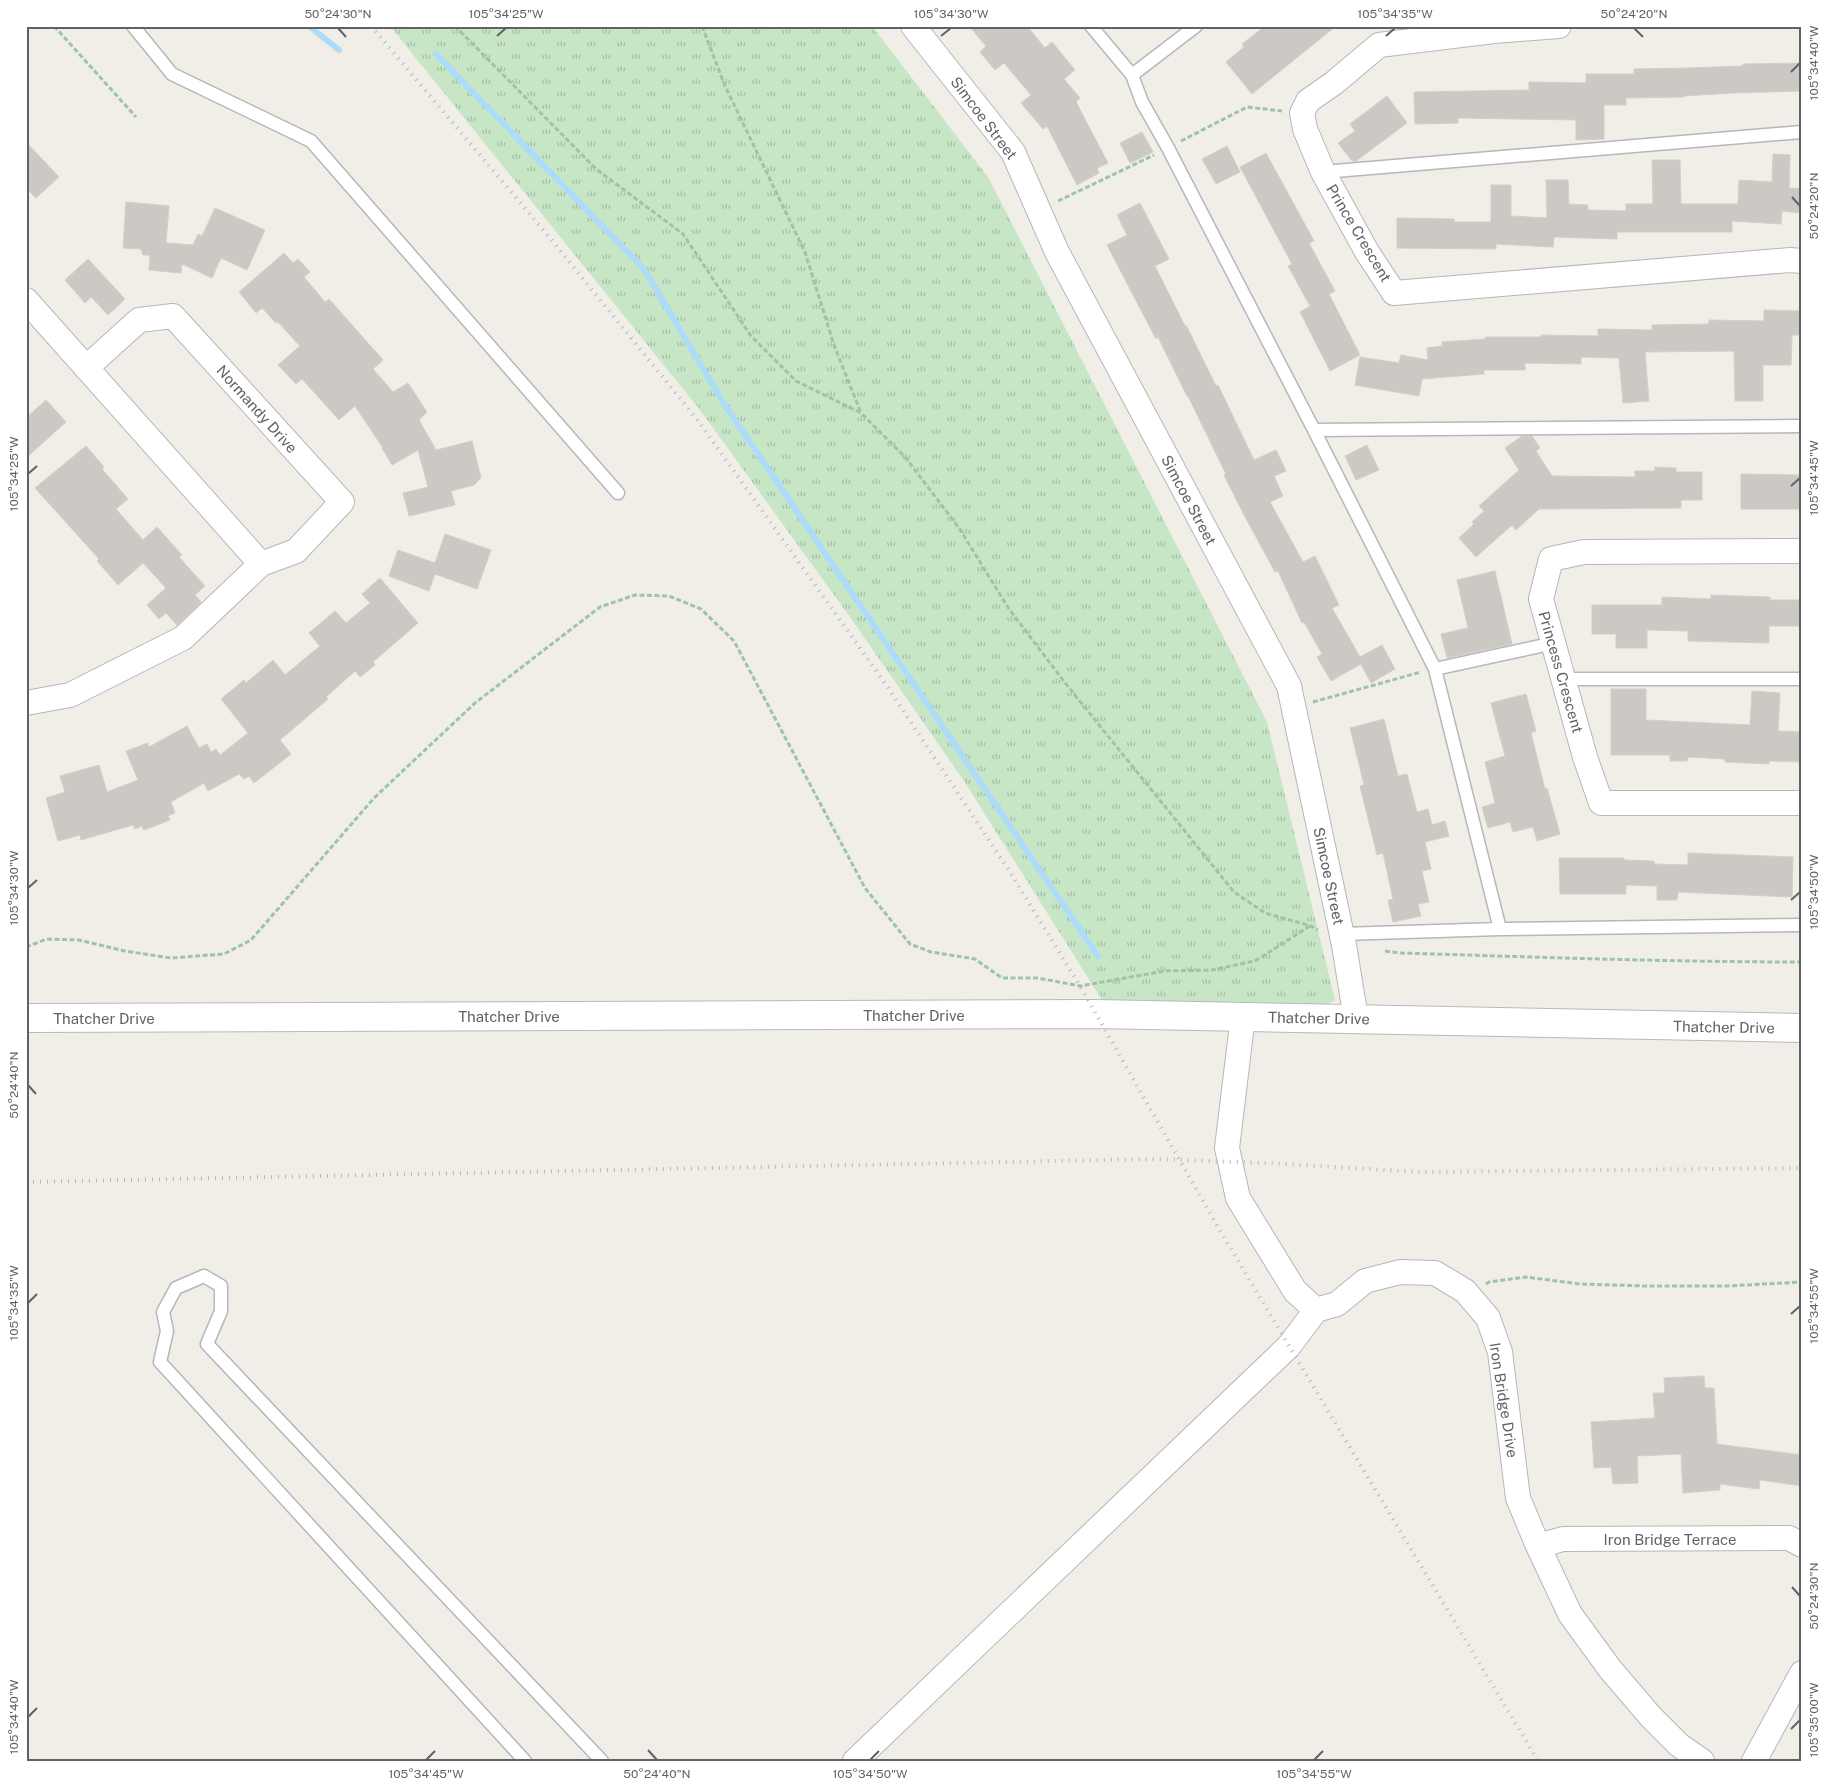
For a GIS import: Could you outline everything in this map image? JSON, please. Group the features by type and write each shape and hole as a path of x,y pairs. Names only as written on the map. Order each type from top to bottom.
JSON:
{"main road":[{"name":"Thatcher Drive","path":"26,1018 1085,1014 1802,1028"}],"street":[{"name":"Simcoe Street","path":"912,26 1013,152 1057,252 1289,686 1343,939 1356,1019"},
{"name":"Prince Crescent","path":"1559,26 1494,31 1379,45 1334,83 1308,101 1302,114 1305,129 1323,172 1367,252 1394,293 1790,260 1802,261"},
{"path":"26,300 261,564"},
{"name":"Normandy Drive","path":"26,703 70,695 182,638 261,564 296,551 342,502 173,316 139,320 86,368"},
{"name":"Princess Crescent","path":"1802,551 1584,552 1551,559 1541,599 1585,757 1601,803 1802,802"},
{"path":"855,1761 1290,1346 1316,1310 1295,1291 1238,1198 1227,1148 1243,1016"},
{"name":"Iron Bridge Drive","path":"1316,1310 1338,1304 1364,1282 1400,1272 1435,1273 1465,1291 1488,1318 1500,1352 1518,1498 1570,1614 1610,1669 1668,1734 1702,1761"},
{"name":"Iron Bridge Terrace","path":"1538,1546 1563,1539 1770,1538 1789,1538 1802,1545"},
{"path":"1754,1761 1802,1673"}],"lane":[{"path":"133,26 172,74 311,140 618,493"},
{"path":"1091,26 1132,75 1142,102 1168,148 1314,430 1435,668 1500,929"},
{"path":"1132,75 1196,26"},
{"path":"1323,172 1802,132"},
{"path":"1314,430 1802,426"},
{"path":"1435,668 1554,643"},
{"path":"1564,679 1802,679"},
{"path":"1343,939 1500,929 1802,925"},
{"path":"525,1761 160,1362 167,1331 163,1312 176,1288 204,1276 221,1286 221,1311 207,1344 602,1761"}],"path":[{"path":"54,26 136,117"},
{"path":"455,26 596,170 683,234 751,336 796,382 861,413 905,457 959,528 1009,609 1090,714 1234,892 1265,913 1311,926 1343,939"},
{"path":"702,26 724,86 805,252 834,345 861,413"},
{"path":"26,947 48,940 78,940 125,951 171,958 224,954 251,940 374,798 475,703 600,608 636,595 669,596 701,610 734,641 865,888 910,944 931,952 975,959 1002,978 1038,978 1080,986 1165,971 1212,970 1255,960 1311,926"},
{"path":"1294,708 1435,668"},
{"path":"1382,950 1400,953 1496,956 1718,962 1802,962"},
{"path":"1469,1296 1489,1282 1526,1277 1580,1284 1645,1286 1726,1286 1802,1282"}],"green space":[{"path":"390,26 872,26 988,177 1267,722 1335,1000 1319,1010 1104,1003 964,781 850,617 700,410"}],"building":[{"path":"969,26 1027,26 1045,48 1052,42 1075,70 1064,79 1080,98 1076,102 1108,163 1097,168 1099,173 1077,185 1047,126 1043,129 1021,103 1031,95 1004,63 995,70 980,52 986,46"},
{"path":"1265,26 1336,26 1252,94 1226,62 1244,47 1242,44"},
{"path":"1802,63 1802,91 1626,98 1626,105 1604,105 1604,139 1576,140 1576,120 1458,118 1458,123 1415,124 1414,92 1529,90 1529,82 1586,83 1586,74 1634,74 1634,69"},
{"path":"1387,96 1407,123 1356,161 1352,161 1338,143 1355,131 1350,124"},
{"path":"1142,132 1153,152 1130,163 1120,143"},
{"path":"26,142 59,177 36,198 26,188"},
{"path":"1227,146 1240,172 1216,184 1202,159"},
{"path":"1266,153 1314,241 1309,243 1335,291 1329,294 1360,355 1330,371 1300,312 1310,306 1288,266 1292,264 1240,167"},
{"path":"1773,154 1790,155 1789,188 1802,189 1802,213 1782,211 1781,224 1732,221 1732,232 1617,232 1617,239 1554,237 1553,247 1496,244 1496,249 1397,248 1397,218 1454,219 1454,222 1491,222 1491,185 1511,185 1511,216 1547,218 1546,180 1568,180 1569,204 1588,205 1588,210 1626,211 1626,204 1653,204 1652,160 1680,160 1681,204 1738,204 1739,180 1772,182"},
{"path":"126,202 169,206 166,243 193,245 198,234 202,236 215,208 265,230 247,270 221,258 212,278 182,264 181,273 149,270 150,255 143,255 141,249 123,248"},
{"path":"1140,203 1169,259 1155,266 1216,386 1218,385 1254,460 1276,450 1286,471 1274,476 1283,496 1270,502 1303,562 1315,556 1339,605 1332,608 1360,657 1382,645 1395,669 1371,683 1361,664 1331,681 1317,657 1322,654 1304,622 1302,623 1278,571 1275,572 1244,515 1188,396 1107,245 1127,235 1117,215"},
{"path":"284,253 293,263 298,259 310,272 304,277 325,302 329,299 383,360 373,369 393,392 408,383 427,412 419,420 436,450 472,441 481,478 474,485 451,491 455,505 409,516 403,493 428,487 418,450 392,465 355,406 339,420 302,379 296,384 278,365 300,346 262,308 256,313 239,292"},
{"path":"88,259 125,299 108,315 91,297 85,303 65,280"},
{"path":"1764,310 1802,311 1802,335 1792,335 1791,365 1763,365 1763,401 1735,401 1734,351 1645,352 1649,401 1623,403 1619,358 1581,357 1581,364 1525,363 1525,370 1484,370 1484,374 1422,379 1419,396 1355,385 1360,357 1399,363 1401,355 1428,360 1427,348 1442,346 1442,342 1485,339 1485,337 1541,337 1541,335 1598,336 1598,329 1652,330 1652,325 1709,324 1709,320 1764,321"},
{"path":"46,400 66,422 26,458 26,418"},
{"path":"1522,436 1532,436 1540,448 1536,451 1552,476 1635,477 1635,471 1655,471 1655,467 1676,468 1676,472 1702,472 1702,500 1681,500 1681,508 1539,509 1516,530 1512,525 1476,557 1459,538 1484,511 1479,506 1519,470 1505,448"},
{"path":"1367,445 1379,470 1356,480 1345,456"},
{"path":"86,446 104,467 102,469 128,499 116,509 143,540 157,527 182,555 179,557 205,586 195,595 201,602 177,625 166,613 159,619 147,605 166,588 143,563 118,585 97,561 99,559 35,488"},
{"path":"1741,474 1802,475 1802,509 1741,509"},
{"path":"445,534 491,550 477,589 435,574 429,591 389,576 398,550 435,563"},
{"path":"1495,571 1512,644 1447,658 1441,634 1468,628 1457,580"},
{"path":"380,578 418,623 373,662 375,665 360,677 355,671 326,697 328,699 280,740 291,754 254,783 249,776 244,779 239,774 208,791 204,783 171,802 175,813 168,816 170,820 144,830 142,826 135,829 133,825 81,840 80,835 58,841 46,798 65,792 60,776 99,765 107,792 138,780 126,751 148,743 149,747 187,726 199,748 207,744 211,752 216,749 220,755 248,733 221,699 244,680 246,683 273,660 285,675 320,646 309,633 335,611 346,623 370,603 362,594"},
{"path":"1711,595 1770,597 1770,600 1802,600 1802,626 1769,626 1769,643 1688,641 1688,631 1647,630 1647,648 1616,648 1616,634 1592,634 1592,605 1662,605 1662,597 1711,599"},
{"path":"1611,689 1646,689 1646,720 1750,725 1752,691 1780,693 1778,731 1802,732 1802,762 1769,761 1769,764 1725,762 1725,759 1688,757 1687,761 1670,761 1670,755 1611,755"},
{"path":"1526,694 1536,731 1531,733 1545,789 1547,788 1560,834 1537,841 1533,827 1513,832 1510,822 1488,828 1482,807 1495,803 1485,762 1505,756 1491,703"},
{"path":"1384,719 1398,776 1407,774 1417,812 1428,809 1432,825 1445,821 1449,836 1425,842 1431,869 1422,871 1429,902 1418,904 1421,916 1393,922 1388,900 1393,899 1383,853 1377,855 1360,786 1364,785 1350,728"},
{"path":"1688,853 1793,857 1792,897 1678,892 1677,900 1657,900 1657,886 1626,885 1626,894 1560,894 1559,858 1624,858 1624,860 1654,861 1654,864 1688,865"},
{"path":"1704,1376 1705,1388 1714,1388 1717,1444 1802,1455 1802,1486 1760,1480 1759,1489 1720,1484 1720,1490 1683,1493 1681,1454 1637,1456 1638,1483 1613,1484 1611,1467 1594,1468 1591,1422 1655,1418 1653,1393 1665,1393 1664,1378"}],"waterway":[{"path":"309,26 339,50"},
{"path":"436,54 644,269 724,404 1098,956"}],"railway":[{"path":"371,26 545,232 696,418 887,686 1010,872 1080,986 1219,1229 1538,1761"},
{"path":"26,1182 1152,1159 1268,1163 1419,1172 1802,1168"}]}
